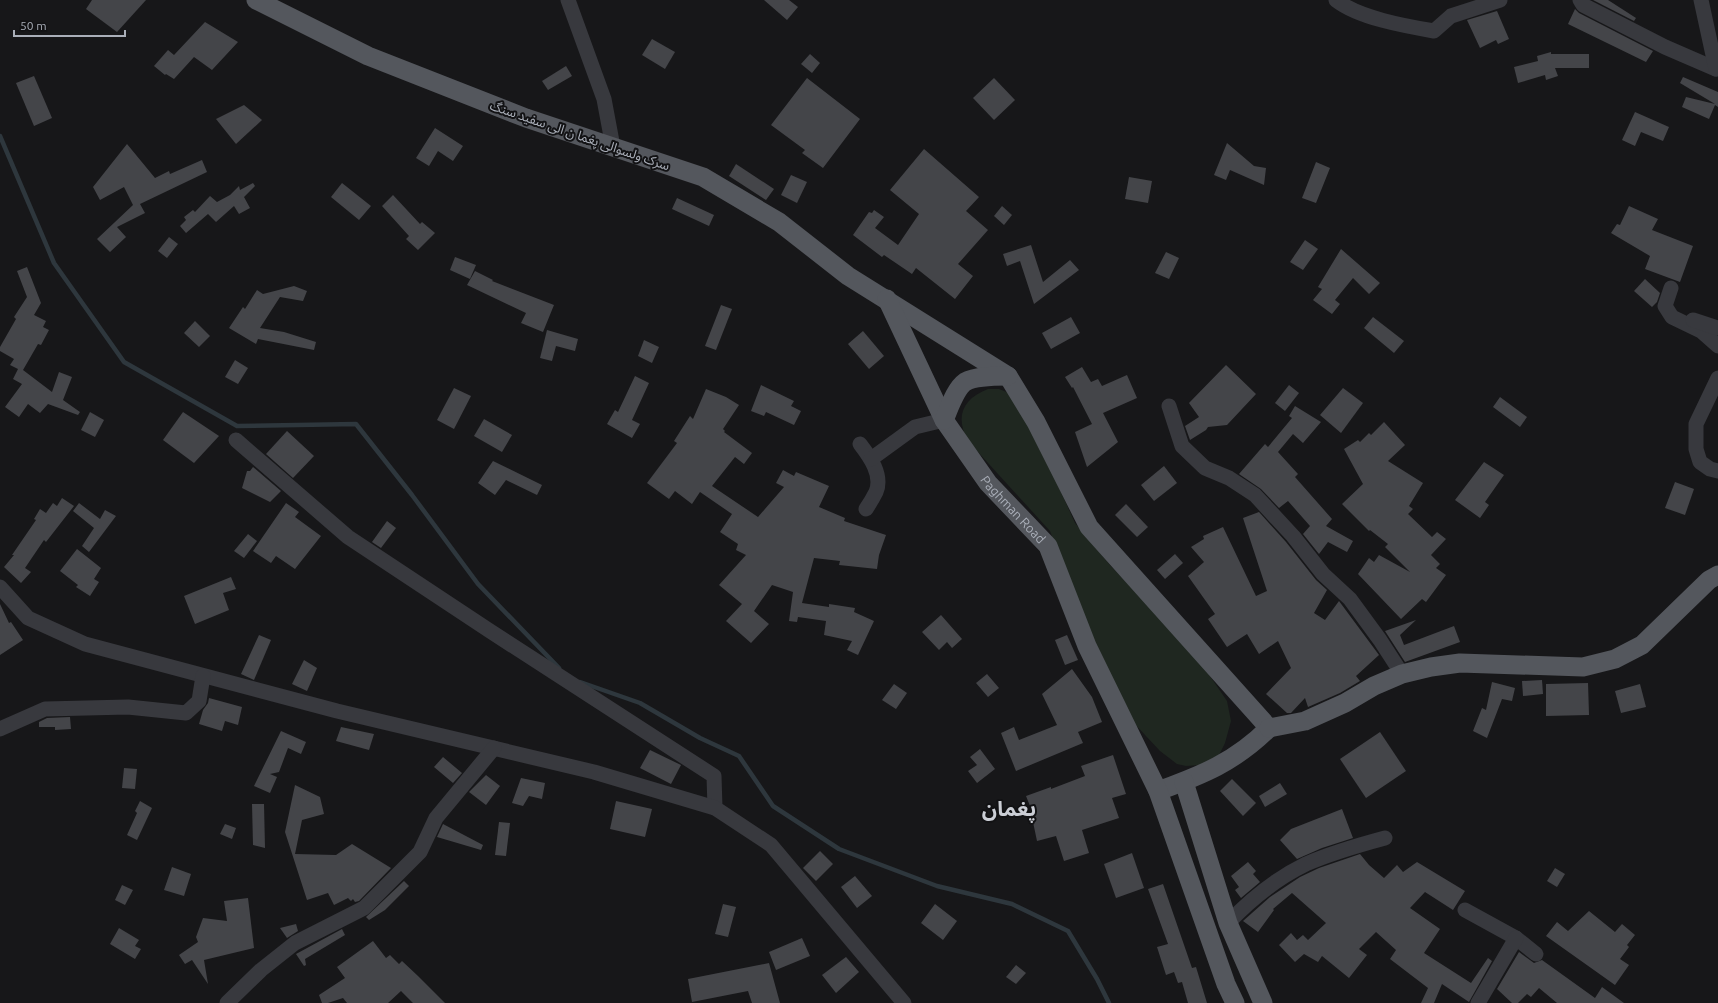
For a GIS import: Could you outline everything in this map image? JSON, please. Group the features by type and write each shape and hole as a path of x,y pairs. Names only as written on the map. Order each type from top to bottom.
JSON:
{"main road":[{"name":"سرک ولسوالی پغما ن الی سفید سنگ","path":"256,0 368,56 526,118 703,177 779,222 848,276 1008,376"},
{"name":"Paghman Road","path":"887,299 944,420 988,483 1048,546 1087,646 1158,791 1226,984 1235,1003"},
{"path":"944,420 954,397 965,382 987,376 1008,376 1036,422 1089,527 1269,728"},
{"path":"1158,791 1184,782 1224,764 1257,740 1269,728 1305,721 1345,703 1374,686 1402,674 1431,667 1460,663 1583,667 1615,659 1642,645 1709,580 1718,575"},
{"path":"1184,782 1228,923 1263,1003"}],"street":[{"path":"568,0 604,99 613,147"},
{"path":"1336,0 1344,6 1398,25 1434,31 1452,16 1500,0"},
{"path":"1580,0 1583,5 1664,47 1717,69"},
{"path":"1701,0 1717,69"},
{"path":"1671,288 1665,306 1672,317 1701,330 1718,346"},
{"path":"1672,317 1700,321 1718,328"},
{"path":"1718,378 1696,424 1696,450 1700,462 1710,469 1718,471"},
{"path":"1169,406 1182,446 1205,468 1229,478 1255,495 1293,536 1323,574 1350,599 1380,640 1402,674"},
{"path":"871,459 915,427 944,420"},
{"path":"236,440 348,537 490,632 714,776 715,808"},
{"path":"860,444 871,459 877,473 877,491 866,509"},
{"path":"0,587 28,618 84,644 337,711 594,772 715,808 771,845 904,1003"},
{"path":"0,729 45,709 128,707 186,713 199,701 203,676"},
{"path":"227,1003 261,970 295,942 364,908 420,852 436,818 494,748"},
{"path":"1228,923 1244,907 1277,882 1306,864 1385,838"},
{"path":"1464,910 1516,938 1536,954"},
{"path":"1478,1003 1516,938"}],"shaded area":[{"path":"988,389 999,389 1009,393 1024,410 1075,523 1110,565 1197,657 1227,701 1231,721 1225,743 1219,755 1200,765 1186,766 1177,764 1160,751 1132,721 1091,642 1050,531 968,441 964,432 962,424 963,410 972,398"}],"building":[{"path":"92,0 146,0 117,32 86,9"},
{"path":"764,0 789,0 798,7 787,20"},
{"path":"1593,0 1608,0 1636,18 1634,21"},
{"path":"1575,9 1579,13 1653,51 1646,62 1568,24"},
{"path":"1497,11 1509,39 1498,44 1496,40 1480,48 1467,20"},
{"path":"205,22 238,42 212,70 194,57 174,79 166,74 165,75 154,66 168,50 174,55"},
{"path":"652,39 675,52 665,69 642,55"},
{"path":"1551,52 1551,54 1589,54 1589,68 1555,68 1558,76 1546,80 1545,75 1518,83 1514,67 1538,61 1537,56"},
{"path":"810,54 820,63 812,73 801,64"},
{"path":"566,66 572,76 548,90 542,81"},
{"path":"34,76 52,118 34,126 16,83"},
{"path":"1683,77 1718,92 1718,107 1715,105 1709,119 1682,107 1686,97 1715,104 1680,83"},
{"path":"807,78 860,119 823,168 802,153 805,150 771,125"},
{"path":"994,78 1015,100 994,120 973,98"},
{"path":"244,105 262,120 236,144 216,119"},
{"path":"1635,112 1669,127 1663,141 1641,132 1635,146 1622,140"},
{"path":"435,128 463,146 453,161 438,151 429,166 416,158"},
{"path":"1227,143 1254,166 1266,168 1264,185 1230,170 1226,180 1214,175"},
{"path":"127,144 155,178 169,171 170,174 202,160 207,172 140,204 145,213 117,227 126,237 110,252 97,239 133,205 124,187 100,200 93,187"},
{"path":"924,149 979,197 966,211 988,230 958,264 973,276 955,299 916,268 912,274 884,255 882,257 853,235 869,212 872,213 874,210 884,217 875,228 898,245 919,214 890,190"},
{"path":"1316,162 1330,168 1316,203 1302,198"},
{"path":"736,164 774,189 766,200 729,176"},
{"path":"791,175 807,182 797,203 781,195"},
{"path":"1129,177 1152,181 1148,203 1125,199"},
{"path":"253,183 255,186 244,197 250,208 239,214 234,206 216,222 208,214 186,233 180,226 186,220 184,217 193,210 195,212 210,196 217,202 230,195 239,186 240,190"},
{"path":"342,183 371,206 359,220 331,197"},
{"path":"393,195 420,224 422,222 435,233 418,250 406,239 409,236 382,206"},
{"path":"677,198 714,215 709,226 672,209"},
{"path":"1002,206 1012,215 1004,225 994,216"},
{"path":"1629,206 1658,219 1652,230 1693,246 1680,282 1645,269 1650,256 1611,233 1617,224 1620,225"},
{"path":"169,237 178,244 167,258 158,251"},
{"path":"1305,240 1318,249 1303,270 1290,262"},
{"path":"1031,245 1043,282 1070,260 1079,270 1034,304 1020,261 1007,266 1003,254"},
{"path":"1341,249 1380,283 1369,294 1353,278 1335,300 1340,304 1332,314 1313,300 1322,289 1318,287"},
{"path":"1166,252 1179,258 1169,279 1155,273"},
{"path":"455,257 476,265 470,279 450,270"},
{"path":"27,267 41,303 34,315 46,321 43,327 49,330 41,345 38,344 23,370 52,392 59,372 72,377 63,400 80,412 78,415 48,404 40,413 28,404 19,417 5,407 22,384 13,379 18,369 10,365 14,359 0,351 0,347 16,319 14,317 27,297 17,271"},
{"path":"475,271 493,280 492,281 554,305 543,332 521,323 526,313 467,285"},
{"path":"1645,279 1660,293 1657,302 1652,307 1634,291"},
{"path":"294,286 307,291 303,301 280,297 260,328 284,332 316,342 314,350 258,339 256,344 229,328 243,307 245,309 257,290 263,294"},
{"path":"721,305 732,309 716,350 705,346"},
{"path":"1071,317 1080,333 1051,349 1042,333"},
{"path":"1373,317 1404,341 1394,353 1364,328"},
{"path":"195,321 210,336 199,347 184,333"},
{"path":"547,330 578,339 575,351 556,346 552,361 540,358"},
{"path":"863,331 884,356 869,369 848,344"},
{"path":"644,340 659,347 652,363 638,356"},
{"path":"235,360 248,368 238,384 225,377"},
{"path":"1226,365 1256,394 1227,425 1208,427 1206,430 1190,440 1185,426 1199,417 1189,403"},
{"path":"1082,367 1091,382 1098,379 1102,386 1127,375 1137,398 1103,413 1118,442 1087,467 1075,432 1092,424 1073,387 1072,388 1065,377"},
{"path":"635,376 649,383 632,420 640,424 632,438 607,424 615,410 618,412"},
{"path":"761,385 794,401 791,406 801,411 794,425 766,412 764,416 751,411"},
{"path":"1289,385 1299,393 1285,411 1275,403"},
{"path":"454,388 471,396 454,429 437,420"},
{"path":"1343,388 1363,403 1341,433 1320,415"},
{"path":"706,389 726,397 739,405 723,429 725,431 724,432 752,453 744,464 735,457 712,486 758,517 784,487 776,483 783,470 794,476 796,472 829,486 819,507 845,518 844,521 886,535 879,555 877,569 839,565 840,561 814,558 802,603 829,607 829,604 855,608 854,612 874,621 858,655 847,650 852,641 824,635 826,621 798,617 797,622 789,621 793,592 772,585 754,611 769,624 751,643 726,621 742,604 719,585 746,555 736,550 738,544 720,532 732,514 700,492 692,504 675,491 669,499 647,483 677,443 674,441 690,416 693,419"},
{"path":"1500,397 1527,417 1520,427 1493,407"},
{"path":"1295,406 1321,422 1303,443 1293,434 1278,452 1298,474 1295,477 1332,519 1326,526 1353,541 1347,552 1328,542 1319,554 1303,534 1310,526 1288,501 1279,508 1261,489 1239,474 1265,444 1268,447 1292,418 1289,416"},
{"path":"90,412 104,420 95,437 81,430"},
{"path":"183,412 219,436 194,463 163,440"},
{"path":"484,419 512,435 502,452 474,436"},
{"path":"1384,422 1405,445 1388,461 1423,483 1409,506 1413,509 1408,514 1432,537 1437,532 1446,539 1431,555 1440,564 1436,568 1446,575 1426,602 1422,599 1401,619 1358,574 1369,558 1374,562 1379,555 1410,572 1385,547 1388,544 1370,530 1369,531 1342,504 1363,484 1344,449 1358,440 1360,442 1369,433 1371,435"},
{"path":"287,431 314,456 293,478 266,454"},
{"path":"493,461 542,485 537,495 506,480 495,495 478,483"},
{"path":"1484,462 1504,475 1485,502 1489,505 1480,518 1455,500"},
{"path":"1164,466 1177,483 1154,501 1141,485"},
{"path":"253,467 281,491 270,502 242,488 247,471 250,471"},
{"path":"1675,482 1694,489 1685,515 1665,508"},
{"path":"62,498 74,506 46,542 44,540 25,568 31,572 21,583 4,567 14,555 12,555 36,520 34,519 40,509 46,513 53,503 57,506"},
{"path":"79,503 100,519 105,510 116,516 89,552 82,546 94,528 73,511"},
{"path":"286,503 299,512 295,517 321,536 295,569 276,556 271,563 253,551"},
{"path":"1126,504 1148,527 1137,537 1115,515"},
{"path":"1259,512 1286,542 1316,580 1327,590 1314,613 1325,620 1339,601 1379,655 1356,676 1360,681 1340,693 1308,707 1305,698 1291,713 1287,713 1266,694 1291,668 1278,641 1259,654 1247,634 1227,647 1208,619 1215,614 1188,576 1204,562 1191,547 1204,539 1203,536 1223,527 1256,596 1267,591 1243,518"},
{"path":"387,521 396,528 381,548 372,542"},
{"path":"248,534 257,541 244,558 234,551"},
{"path":"77,549 101,568 94,579 99,582 90,596 76,587 78,585 60,571"},
{"path":"1175,554 1183,563 1165,579 1157,570"},
{"path":"231,577 236,589 223,593 229,610 195,624 184,596"},
{"path":"0,604 9,623 11,622 23,640 0,655"},
{"path":"941,615 962,639 952,648 947,642 939,650 922,632"},
{"path":"1416,620 1400,635 1404,645 1454,626 1460,642 1405,662 1385,631"},
{"path":"259,635 271,640 254,680 241,674"},
{"path":"1067,635 1078,660 1065,665 1055,640"},
{"path":"304,660 317,668 307,691 292,684"},
{"path":"1072,669 1092,697 1102,722 1078,732 1083,743 1016,771 1001,733 1014,727 1019,740 1057,725 1042,694"},
{"path":"987,674 999,688 988,697 976,683"},
{"path":"1542,680 1543,694 1523,696 1522,681"},
{"path":"1492,682 1515,688 1512,701 1502,699 1487,738 1473,731 1482,708 1486,710"},
{"path":"1588,683 1589,715 1546,716 1546,684"},
{"path":"894,684 907,693 896,709 882,700"},
{"path":"1640,684 1646,707 1621,713 1615,691"},
{"path":"209,698 242,707 238,725 225,721 222,731 199,724 203,710 208,703"},
{"path":"70,717 71,729 55,730 55,727 39,727 39,722 47,718"},
{"path":"341,727 374,734 369,750 336,741"},
{"path":"281,731 306,742 301,754 288,748 279,772 270,774 277,777 270,793 254,786"},
{"path":"1380,732 1406,771 1366,798 1340,759"},
{"path":"980,749 995,769 977,783 968,771 977,765 970,757"},
{"path":"650,750 681,765 671,784 640,768"},
{"path":"1113,755 1126,794 1112,798 1119,818 1082,830 1089,853 1064,861 1056,836 1037,841 1033,822 1036,821 1026,796 1051,787 1051,789 1085,776 1081,766"},
{"path":"443,757 462,773 453,783 434,767"},
{"path":"124,768 137,769 135,789 122,788"},
{"path":"486,775 500,786 486,805 469,792"},
{"path":"521,778 545,783 542,799 529,796 523,806 512,803"},
{"path":"1232,779 1256,803 1243,816 1220,791"},
{"path":"1280,783 1287,794 1265,807 1259,796"},
{"path":"295,785 320,797 324,814 302,820 295,854 336,855 352,844 391,868 359,901 355,902 353,899 351,901 348,898 334,905 328,893 307,900 285,832"},
{"path":"140,801 152,808 137,840 127,835 137,813 135,811"},
{"path":"616,801 652,809 645,837 610,829"},
{"path":"252,804 264,804 265,848 253,845"},
{"path":"1342,809 1353,838 1322,848 1297,859 1280,840 1291,829"},
{"path":"499,822 510,823 506,856 495,855"},
{"path":"225,824 236,828 232,839 220,834"},
{"path":"443,824 483,845 481,850 437,837"},
{"path":"820,851 833,864 816,881 803,868"},
{"path":"1132,853 1144,888 1116,898 1104,864"},
{"path":"1360,854 1369,865 1384,878 1397,865 1403,872 1417,862 1465,891 1453,910 1425,892 1410,908 1440,929 1424,953 1471,983 1488,958 1492,961 1469,1002 1442,984 1434,1003 1421,1003 1428,988 1390,959 1396,950 1376,932 1359,949 1367,955 1349,978 1322,956 1318,962 1304,954 1295,962 1279,945 1291,933 1297,940 1303,935 1308,940 1326,923 1292,893 1273,909 1274,910 1258,932 1243,921 1270,897 1300,877 1319,868"},
{"path":"1248,862 1256,871 1253,874 1260,882 1241,898 1235,890 1239,887 1231,876"},
{"path":"172,867 191,874 184,896 164,890"},
{"path":"1555,868 1565,874 1557,887 1547,881"},
{"path":"855,876 872,896 857,908 841,887"},
{"path":"404,881 409,886 385,910 369,920 366,917"},
{"path":"1163,884 1192,968 1196,967 1207,1003 1188,1003 1182,982 1178,983 1174,972 1166,975 1157,947 1168,944 1148,889"},
{"path":"122,885 133,890 125,905 115,900"},
{"path":"248,898 254,948 204,960 208,984 192,960 185,964 179,955 198,942 196,937 203,918 227,921 224,901"},
{"path":"723,904 736,907 728,937 715,934"},
{"path":"935,904 957,921 943,940 921,923"},
{"path":"1589,911 1615,932 1622,924 1635,935 1627,945 1629,947 1620,959 1629,965 1615,985 1546,936 1557,922 1568,931"},
{"path":"296,924 298,931 287,938 280,928"},
{"path":"119,928 139,940 135,946 141,949 135,959 110,944"},
{"path":"342,929 345,935 305,959 306,965 304,966 296,954"},
{"path":"802,938 810,956 776,970 769,952"},
{"path":"373,941 386,958 390,955 399,964 402,961 445,1003 413,1003 401,991 388,1003 347,1003 343,998 328,1003 322,1003 319,995 345,978 337,967"},
{"path":"1519,952 1534,963 1542,960 1595,998 1602,987 1624,1003 1557,1003 1539,988 1531,997 1527,994 1518,1003 1512,1003 1497,989"},
{"path":"846,957 859,972 836,993 822,975"},
{"path":"769,963 780,1003 752,1003 748,991 692,1002 688,979"},
{"path":"1016,965 1026,973 1016,984 1006,977"}],"waterway":[{"path":"0,136 54,263 124,362 237,426 356,424 412,495 478,584 559,668"},
{"path":"580,682 640,703 700,738 739,756 773,806 839,849 937,886 1012,904 1068,931 1097,979 1109,1003"}],"district":[{"name":"پغمان","path":"1009,808"}]}
